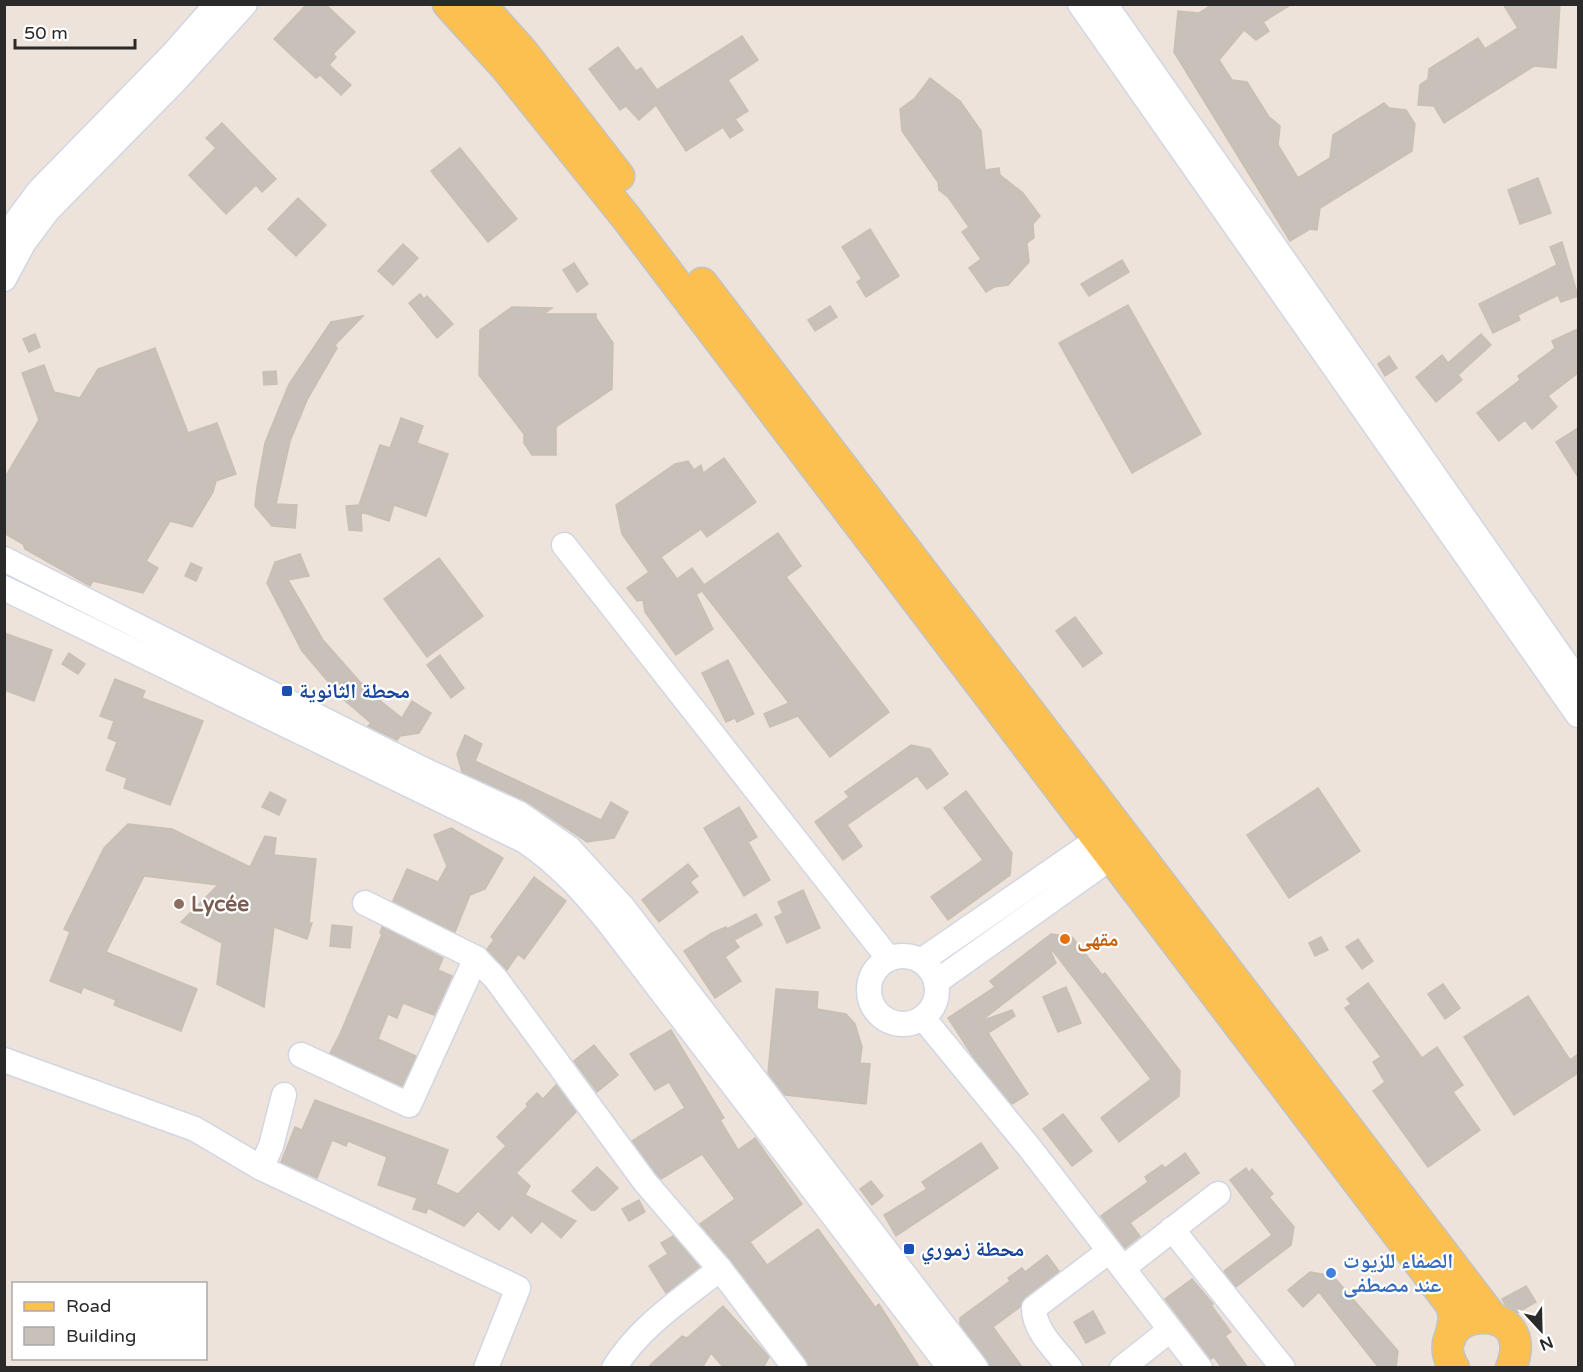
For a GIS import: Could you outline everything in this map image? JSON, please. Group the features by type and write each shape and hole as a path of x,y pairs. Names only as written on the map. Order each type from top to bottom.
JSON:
{"main road":[{"path":"448,4 506,68 628,220 1452,1306 1454,1319 1448,1356"},
{"path":"480,4 523,52 801,410 1492,1317 1503,1323 1515,1341 1516,1353 1510,1368"},
{"path":"1448,1356 1456,1328 1469,1318 1492,1317"}],"street":[{"path":"4,238 39,191 172,55 218,4"},
{"path":"4,279 24,242 48,210 177,79 245,4"},
{"path":"1080,4 1578,715"},
{"path":"1105,4 1578,681"},
{"path":"564,545 889,959"},
{"path":"4,559 412,764 520,814 569,848 622,906 976,1368"},
{"path":"4,588 525,841 551,859 574,880 609,923 951,1368"},
{"path":"921,961 1105,848"},
{"path":"936,982 1105,848"},
{"path":"365,903 476,958 496,979 645,1182 720,1269 795,1368"},
{"path":"899,956 921,961 928,966 936,982 935,1002 923,1017 902,1024 881,1016 873,1008 869,986 879,966 899,956"},
{"path":"301,1055 409,1105 476,958"},
{"path":"923,1017 1200,1368"},
{"path":"4,1060 195,1129 261,1168 518,1288 486,1368"},
{"path":"261,1168 271,1146 284,1095"},
{"path":"1070,1368 1039,1328 1034,1319 1034,1308 1172,1229 1218,1194"},
{"path":"1172,1229 1283,1368"},
{"path":"614,1368 626,1348 646,1328 720,1269"},
{"path":"1122,1368 1170,1329"}],"building":[{"path":"307,4 325,4 355,32 333,54 336,57 329,65 351,85 341,95 320,75 316,78 274,39"},
{"path":"1213,4 1292,4 1263,22 1269,31 1256,40 1244,30 1219,60 1232,80 1247,82 1269,117 1280,126 1278,145 1298,178 1330,158 1333,135 1384,103 1389,108 1406,110 1415,124 1412,151 1320,208 1317,230 1310,229 1290,241 1174,52 1178,11 1199,13"},
{"path":"1503,4 1560,4 1556,68 1534,66 1444,123 1434,106 1418,105 1420,85 1428,79 1429,69 1478,38 1485,49 1518,28"},
{"path":"742,36 758,60 728,80 748,111 735,119 743,130 730,138 723,127 686,151 656,105 639,120 626,106 620,110 589,69 618,47 636,71 641,68 657,90"},
{"path":"930,78 960,101 981,131 985,170 999,168 1000,175 1023,193 1040,216 1033,224 1034,238 1027,243 1029,262 1008,285 994,287 986,292 969,268 981,259 962,232 969,227 948,197 939,190 938,182 902,131 900,109 915,98"},
{"path":"222,123 276,179 262,192 256,185 226,214 189,175 216,148 206,138"},
{"path":"460,148 517,219 488,242 431,171"},
{"path":"1538,178 1551,213 1520,224 1508,190"},
{"path":"298,198 326,225 296,256 268,229"},
{"path":"870,229 899,276 866,297 857,282 862,279 842,247"},
{"path":"1562,242 1578,296 1561,302 1558,295 1518,315 1520,320 1493,333 1479,304 1557,265 1550,247"},
{"path":"403,244 418,258 393,285 378,271"},
{"path":"1122,260 1129,272 1089,296 1081,284"},
{"path":"574,263 588,284 577,292 563,270"},
{"path":"420,294 424,299 427,296 453,324 437,338 409,303"},
{"path":"1128,305 1201,434 1132,473 1059,343"},
{"path":"830,306 837,317 815,331 808,320"},
{"path":"512,307 552,308 544,314 596,314 596,318 613,343 612,389 556,427 556,455 532,455 524,443 524,434 479,375 480,330"},
{"path":"363,316 335,345 337,348 308,398 290,441 276,504 297,505 295,528 272,526 255,506 257,487 265,443 289,384 331,322"},
{"path":"1578,329 1578,373 1548,396 1557,407 1532,429 1525,420 1499,441 1477,413 1520,380 1518,376 1555,348 1552,341"},
{"path":"35,334 40,347 29,352 23,339"},
{"path":"1481,334 1491,345 1458,375 1462,380 1436,402 1416,377 1442,355 1448,363"},
{"path":"155,348 188,433 217,423 236,474 216,481 213,492 192,527 170,521 146,561 158,568 143,593 93,581 90,586 25,549 23,544 4,533 4,479 39,420 22,373 44,365 54,392 80,398 98,369"},
{"path":"1389,356 1397,368 1385,376 1378,364"},
{"path":"276,371 277,384 264,385 263,372"},
{"path":"401,418 423,426 417,443 448,454 426,516 394,505 389,521 361,512 362,531 349,530 346,506 359,505 380,445 390,448"},
{"path":"1578,428 1578,477 1556,442"},
{"path":"724,458 756,502 707,537 701,529 661,557 677,579 692,568 704,585 778,533 801,566 786,577 889,712 830,757 798,716 770,727 764,714 789,703 702,591 696,594 713,629 676,655 645,612 643,600 637,601 627,588 649,572 622,534 616,505 675,464 688,461 694,470 701,465 703,473"},
{"path":"300,554 309,576 288,580 323,640 368,691 402,718 412,701 431,713 419,733 400,736 397,740 368,726 371,723 343,699 302,651 267,583 275,562"},
{"path":"439,558 483,616 427,657 384,599"},
{"path":"191,563 202,568 196,581 185,576"},
{"path":"1075,617 1102,653 1083,667 1056,631"},
{"path":"4,633 52,650 34,701 4,690"},
{"path":"69,653 85,664 78,674 62,664"},
{"path":"440,655 464,688 451,698 427,665"},
{"path":"728,660 754,714 737,722 735,718 726,722 702,673"},
{"path":"115,679 145,691 142,698 203,721 170,805 124,788 127,778 106,770 117,742 108,738 114,721 100,716"},
{"path":"465,735 482,744 475,761 601,820 611,802 628,812 614,838 587,842 526,801 462,772 457,754"},
{"path":"911,745 930,749 948,774 927,789 917,776 847,825 862,846 843,860 815,822 849,797 845,792"},
{"path":"1318,788 1360,851 1289,898 1247,835"},
{"path":"966,791 1012,853 1010,875 948,920 931,897 983,860 944,808"},
{"path":"270,792 286,800 279,815 262,807"},
{"path":"739,807 757,837 748,842 770,880 744,896 704,828"},
{"path":"128,824 172,829 250,867 265,836 276,838 274,855 316,859 309,923 312,923 307,939 274,927 264,1007 217,984 222,943 181,922 218,885 144,876 106,952 197,989 181,1031 114,1005 116,1000 83,987 81,993 50,981 70,932 64,929 104,848"},
{"path":"451,828 503,858 485,889 470,895 455,932 393,901 407,869 438,882 447,866 434,835"},
{"path":"688,864 698,876 690,882 698,892 659,922 642,900"},
{"path":"534,877 566,901 524,959 518,954 507,970 487,949 494,940 491,937"},
{"path":"803,890 820,928 787,943 775,917 783,913 778,902"},
{"path":"756,914 762,925 734,940 739,947 725,957 741,981 715,998 684,951 712,933 726,927 727,929"},
{"path":"332,925 352,927 350,948 330,946"},
{"path":"382,927 443,958 438,970 452,976 434,1015 403,1003 397,1018 388,1014 378,1039 416,1056 402,1086 330,1053 382,934 380,933"},
{"path":"1051,934 1072,937 1102,975 1105,973 1180,1071 1179,1096 1119,1142 1101,1118 1151,1079 1053,951 1051,952 1056,963 981,1021 1012,1010 1015,1016 988,1033 1028,1094 1012,1104 974,1058 948,1018 995,987 990,981"},
{"path":"1321,937 1328,950 1315,956 1309,943"},
{"path":"1358,939 1373,961 1362,969 1346,947"},
{"path":"1368,983 1422,1058 1437,1047 1463,1085 1453,1092 1480,1130 1428,1167 1373,1091 1385,1082 1373,1062 1381,1057 1345,1008 1351,1004 1347,999"},
{"path":"1443,984 1460,1008 1445,1019 1428,994"},
{"path":"1066,987 1081,1023 1058,1032 1043,997"},
{"path":"776,989 818,992 817,1009 846,1014 855,1024 862,1047 860,1063 870,1064 866,1104 785,1095 768,1073"},
{"path":"1528,996 1570,1060 1578,1054 1578,1073 1514,1115 1464,1037"},
{"path":"671,1030 724,1118 720,1120 738,1150 755,1138 802,1204 750,1242 767,1265 818,1229 875,1307 879,1304 920,1368 809,1368 806,1359 731,1260 700,1224 735,1199 702,1154 661,1179 632,1141 685,1108 669,1082 655,1090 630,1054"},
{"path":"594,1045 618,1075 597,1092 574,1061"},
{"path":"556,1085 576,1112 516,1173 530,1186 525,1195 576,1221 561,1238 542,1221 531,1233 512,1215 499,1230 478,1211 464,1226 428,1208 426,1213 413,1209 417,1198 378,1185 387,1157 348,1141 346,1146 332,1140 317,1178 281,1162 295,1127 302,1130 315,1100 448,1150 436,1184 458,1194 506,1146 497,1137 528,1106 526,1104 537,1093 543,1099"},
{"path":"1063,1114 1092,1151 1072,1166 1043,1129"},
{"path":"981,1143 998,1168 896,1236 884,1215 927,1189 922,1182"},
{"path":"1185,1153 1199,1173 1130,1223 1140,1236 1125,1248 1101,1216 1148,1182 1145,1177 1162,1165 1165,1168"},
{"path":"597,1167 618,1188 595,1210 591,1210 572,1191"},
{"path":"1246,1168 1249,1173 1252,1169 1273,1194 1269,1197 1294,1227 1291,1245 1236,1287 1224,1271 1272,1235 1230,1180"},
{"path":"871,1181 883,1196 872,1205 860,1189"},
{"path":"639,1200 645,1212 629,1221 622,1209"},
{"path":"673,1236 699,1267 666,1293 649,1266 668,1254 661,1243"},
{"path":"1047,1255 1059,1271 1025,1297 1020,1307 993,1327 1023,1368 992,1368 960,1324 960,1318 1010,1281 1008,1278 1022,1268 1025,1272"},
{"path":"1310,1272 1333,1276 1398,1351 1396,1368 1379,1368 1319,1292 1303,1307 1288,1290"},
{"path":"1192,1279 1213,1304 1211,1305 1231,1332 1225,1336 1248,1368 1222,1368 1214,1357 1211,1359 1165,1299"},
{"path":"1526,1286 1536,1302 1517,1313 1506,1306 1502,1299"},
{"path":"723,1306 769,1357 763,1368 724,1368 711,1353 702,1368 647,1368 682,1336 687,1338"},
{"path":"1093,1311 1105,1333 1086,1343 1074,1322"}],"place":[{"name":"محطة الثانوية","path":"287,691"},
{"name":"Lycée","path":"179,904"},
{"name":"مقهى","path":"1065,939"},
{"name":"محطة زموري","path":"909,1249"},
{"name":"الصفاء للزيوت عند مصطفى","path":"1331,1273"}]}
